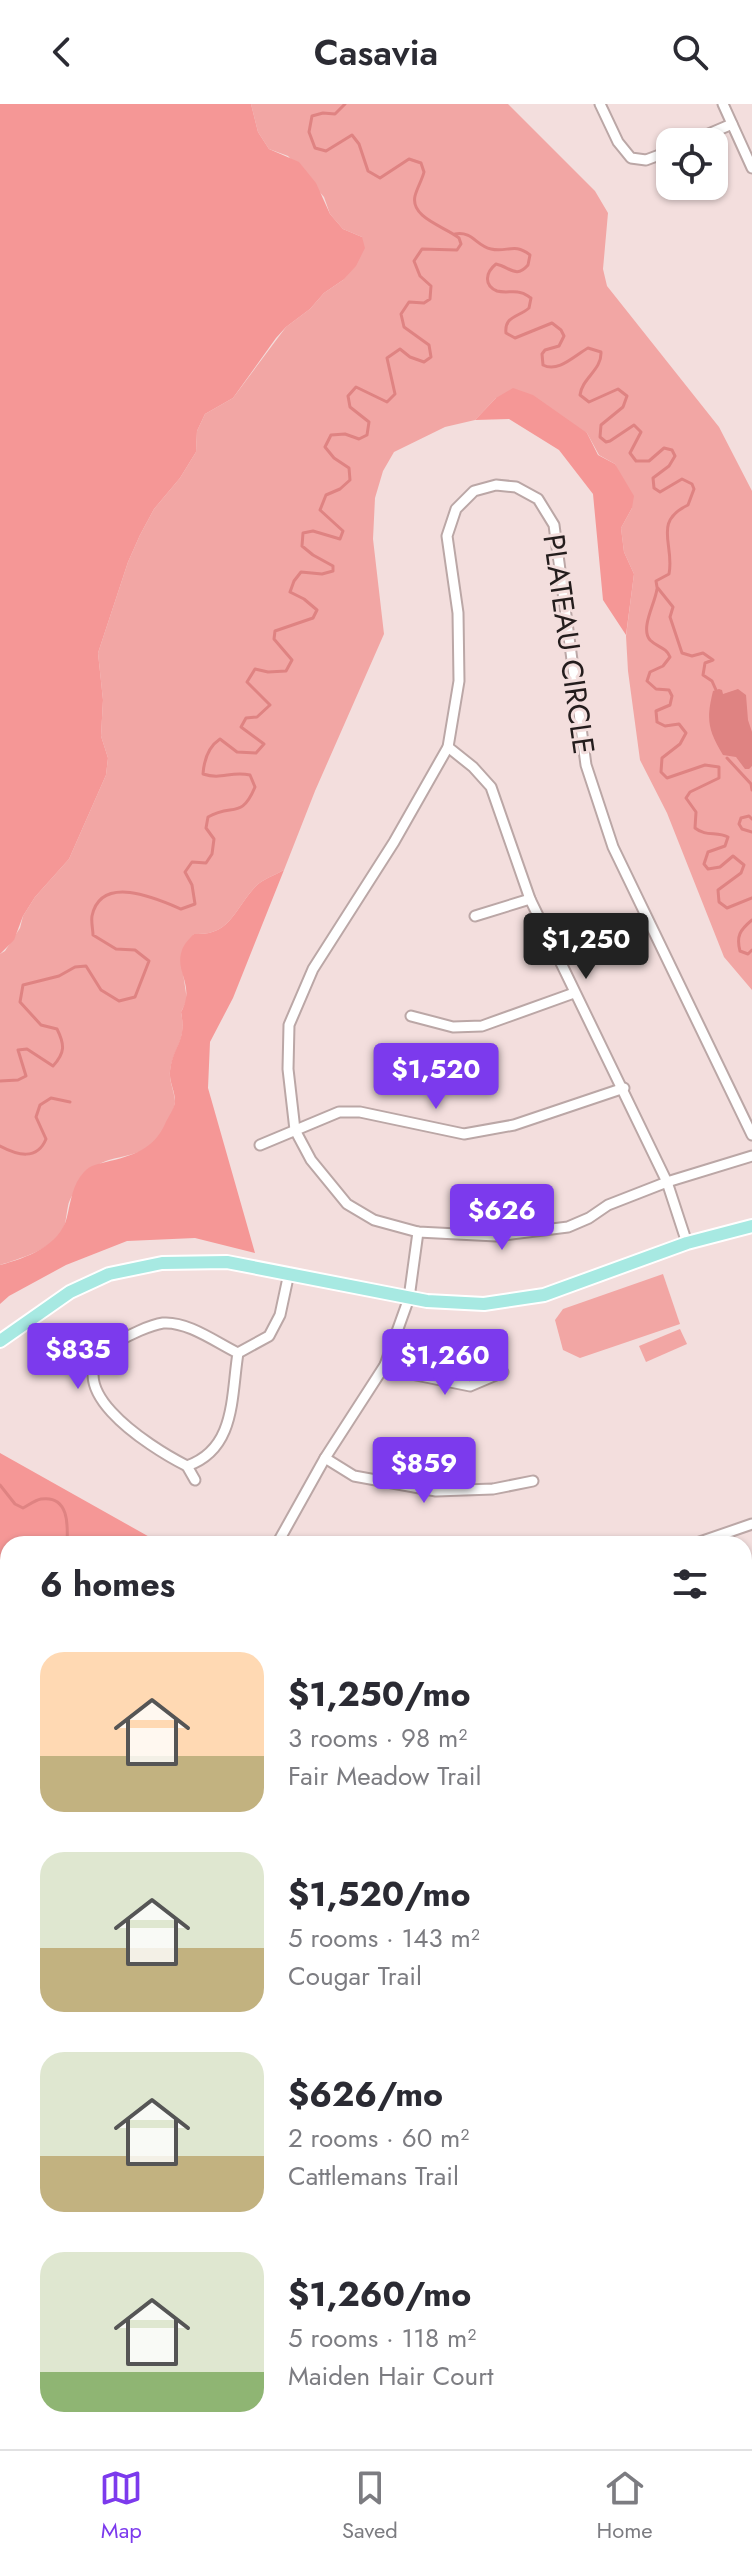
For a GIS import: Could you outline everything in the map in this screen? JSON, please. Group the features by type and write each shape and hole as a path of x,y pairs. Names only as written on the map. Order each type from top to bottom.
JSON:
{"main road":[{"path":"0,1341 70,1292 109,1274 162,1263 207,1261 464,1305 526,1299 601,1276 687,1243 752,1226"}],"street":[{"path":"600,104 618,142 631,158 646,160 656,156"},
{"path":"723,104 752,168"},
{"path":"723,128 732,124"},
{"name":"PLATEAU CIRCLE","path":"295,1130 288,1069 289,1025 313,969 394,842 448,747 459,681 458,613 447,536 456,509 474,491 496,485 516,487 538,499 554,525 586,765 613,847 752,1135"},
{"path":"448,747 491,787 530,899 667,1182 687,1243"},
{"path":"475,916 530,899"},
{"path":"411,1016 453,1027 482,1026 574,993"},
{"path":"260,1145 339,1112 360,1112 464,1134 514,1125 624,1088"},
{"path":"295,1130 311,1160 347,1204 374,1220 418,1232 496,1236 568,1227 608,1205 667,1182 752,1156"},
{"path":"281,1536 325,1458 385,1365 409,1298 418,1232"},
{"path":"238,1353 269,1336 280,1315 289,1273"},
{"path":"195,1480 187,1466 167,1456 104,1405 94,1390 92,1372 96,1359 106,1348 124,1338 163,1323 186,1327 238,1353"},
{"path":"187,1466 202,1461 216,1448 226,1431 238,1353"},
{"path":"385,1365 401,1372 470,1386 503,1372"},
{"path":"325,1458 354,1476 436,1491 493,1489 533,1481"},
{"path":"717,1536 752,1524"}],"shaded area":[{"path":"0,104 251,104 258,132 269,149 299,162 316,183 330,214 343,229 362,237 365,248 356,266 343,280 324,293 276,338 233,398 205,414 197,431 196,452 180,478 154,509 140,535 98,653 103,700 101,736 108,758 106,775 69,859 35,897 23,916 14,940 0,954"},
{"path":"251,104 508,104 595,191 608,213 603,269 607,286 719,427 752,491 752,990 724,957 667,813 640,760 626,636 634,574 624,552 621,528 632,508 615,464 599,455 587,433 496,398 475,420 445,427 394,452 383,471 375,498 373,539 384,634 284,870 256,886 224,926 216,931 194,934 181,960 187,1000 181,1012 181,1037 170,1071 175,1101 167,1124 146,1149 108,1160 89,1174 72,1196 64,1228 54,1241 32,1254 0,1265 0,954 20,928 23,916 35,897 69,859 106,775 108,758 101,736 103,700 98,653 128,562 154,509 180,478 196,452 197,431 205,414 233,398 286,327 343,280 362,237 343,229 330,214 324,197 288,156 269,149 258,132"},
{"path":"513,388 533,395 587,433 598,455 615,464 634,496 632,508 621,528 624,552 634,574 626,635 603,600 593,494 559,450 509,419 475,420 496,398"},
{"path":"719,689 723,694 738,689 746,695 752,732 752,766 749,769 745,769 736,757 723,755 711,731 711,701 713,691"},
{"path":"284,870 233,998 210,1042 208,1088 255,1253 195,1238 127,1241 66,1265 0,1304 0,1265 20,1259 50,1243 63,1227 74,1188 84,1172 94,1165 141,1150 155,1140 174,1107 170,1071 182,1030 181,1012 186,986 180,958 184,946 194,934 216,931 224,926 256,886"},
{"path":"663,1274 680,1324 580,1358 563,1350 555,1320 563,1309"},
{"path":"680,1329 687,1344 646,1362 639,1346"},
{"path":"0,1453 148,1536 0,1536"}],"waterway":[{"path":"0,1081 18,1080 26,1076 18,1050 27,1049 53,1066 62,1053 57,1029 41,1025 20,1002 23,985 86,966 101,990 119,1001 135,997 149,961 135,950 116,949 93,935 92,916 97,903 106,895 118,892 145,895 181,909 195,904 192,885 185,872 192,862 206,863 212,854 214,839 206,828 208,817 241,807 255,787 250,775 203,774 207,754 220,739 237,752 256,753 264,744 241,727 246,718 257,717 270,705 247,682 255,669 286,671 292,660 274,639 275,631 313,618 317,610 290,592 294,581 301,572 322,574 333,571 333,566 302,546 303,533 313,531 340,539 343,531 320,510 326,495 350,480 349,468 325,447 331,435 345,434 359,439 367,435 369,422 350,407 348,396 356,387 387,402 395,394 387,358 400,349 424,362 431,357 429,345 404,327 401,314 409,302 424,303 430,299 431,286 420,276 414,261 422,249 457,250 461,244 459,238 418,210 415,196 424,172 421,163 409,159 380,178 368,171 359,144 352,135 326,151 315,148 309,132 312,116 335,114 345,104"},
{"path":"455,234 466,235 491,249 515,248 530,255 528,265 520,271 496,264 488,274 488,282 497,291 520,292 531,298 529,308 507,323 506,333 515,338 552,323 561,330 564,336 559,346 542,354 543,365 549,367 566,362 588,348 601,352 598,364 580,395 589,402 618,389 627,396 623,407 601,425 600,437 606,442 610,441 634,425 641,432 630,453 636,461 649,461 664,448 672,450 675,456 669,466 653,478 654,488 660,492 682,479 692,484 694,489 688,505 677,512 668,527 669,574 656,581 657,587 673,607 670,617 682,653 692,656 703,653 713,660 705,663 703,675 712,681 716,690"},
{"path":"657,589 647,623 647,635 670,657 663,666 650,672 647,681 656,689 669,690 672,696 670,705 656,711 657,722 665,726 679,724 686,733 680,744 662,758 661,772 667,778 705,765 719,767 719,778 690,792 686,798 696,812 695,828 728,837 725,846 708,852 704,864 708,869 720,867 733,856 744,865 741,873 718,890 719,902 727,908 752,898"},
{"path":"727,758 751,784 752,790"},
{"path":"752,819 749,816 741,818 739,824 742,829 752,832"},
{"path":"752,920 742,930 738,941 740,951 748,954 752,950"},
{"path":"0,1146 20,1154 37,1151 46,1139 36,1117 40,1105 51,1098 70,1102"},
{"path":"0,1485 15,1504 23,1508 41,1499 57,1502 65,1513 67,1536"}]}
